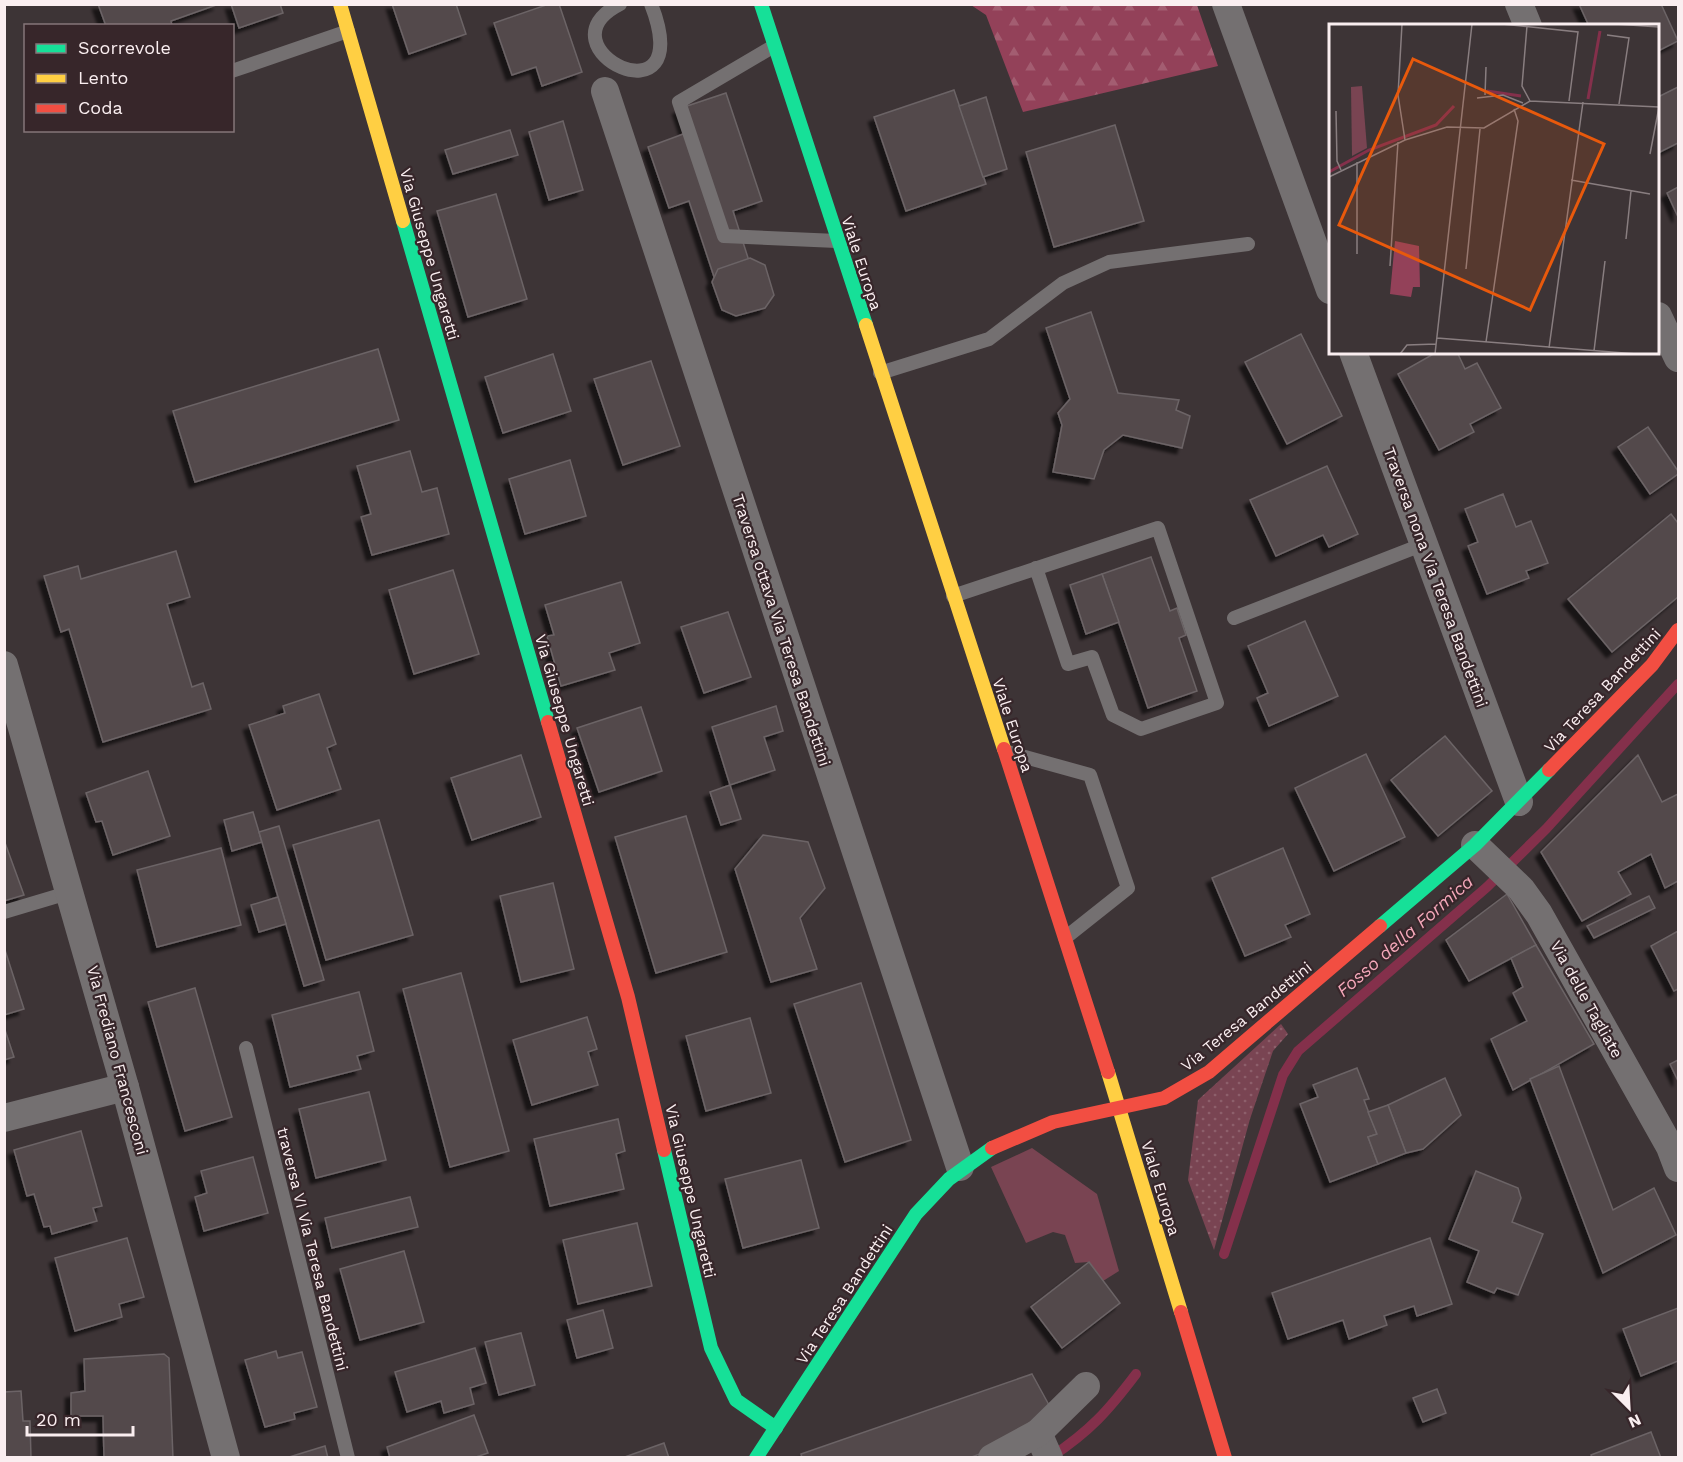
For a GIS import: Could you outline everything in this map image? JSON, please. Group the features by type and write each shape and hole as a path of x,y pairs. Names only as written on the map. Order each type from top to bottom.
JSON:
{"street":[{"name":"Via Giuseppe Ungaretti","path":"340,4 628,997 711,1348 736,1400 776,1428"},
{"name":"Viale Europa","path":"761,4 1120,1108 1225,1458"},
{"path":"1226,4 1329,287"},
{"path":"1519,4 1527,24"},
{"name":"Traversa ottava Via Teresa Bandettini","path":"605,92 960,1167"},
{"path":"1659,318 1678,358"},
{"name":"Traversa nona Via Teresa Bandettini","path":"1354,354 1519,802"},
{"name":"Via Teresa Bandettini","path":"756,1458 916,1214 933,1192 960,1167 1025,1132 1076,1116 1159,1100 1209,1072 1482,851 1519,802 1652,665 1678,630"},
{"name":"Via Frediano Francesconi","path":"4,665 71,892 226,1458"},
{"name":"Via delle Tagliate","path":"1482,851 1521,889 1539,914 1670,1147 1678,1168"},
{"path":"4,1118 125,1087"},
{"path":"992,1458 1043,1445 1086,1386"}],"lane":[{"path":"620,4 604,16 598,24 595,33 597,45 601,53 619,68 637,72 649,69 658,57 662,42 661,30 651,4"},
{"path":"234,70 348,31"},
{"path":"774,46 679,102 724,236 838,241"},
{"path":"880,373 989,339 1063,284 1108,262 1248,244"},
{"path":"953,596 1036,568 1158,528 1217,704 1141,729 1113,715 1092,657 1068,664 1036,568"},
{"path":"1234,618 1424,544"},
{"path":"1004,751 1090,775 1128,888 1065,938"},
{"path":"4,912 71,892"},
{"name":"traversa VI Via Teresa Bandettini","path":"246,1048 348,1458"}],"shaded area":[{"path":"1281,1024 1288,1034 1273,1051 1250,1119 1214,1250 1188,1180 1198,1100"},
{"path":"1032,1148 1097,1194 1119,1271 1103,1281 1089,1262 1075,1263 1065,1235 1053,1232 1026,1243 991,1167"}],"green space":[{"path":"971,5 1197,5 1218,66 1023,112 986,15"}],"building":[{"path":"98,4 219,4 171,21 172,24 105,24"},
{"path":"231,4 280,4 283,13 239,28"},
{"path":"392,4 456,4 466,34 409,54"},
{"path":"549,4 559,4 582,72 542,86 536,67 512,75 494,23"},
{"path":"1579,4 1661,4 1678,41 1659,50 1659,24 1588,24"},
{"path":"1678,87 1678,143 1659,152 1659,96"},
{"path":"954,90 986,184 906,211 874,117"},
{"path":"726,93 762,201 733,211 758,289 722,301 689,201 669,208 648,147 686,133 678,109"},
{"path":"986,97 1007,169 983,177 959,106"},
{"path":"563,121 583,190 549,200 529,132"},
{"path":"1115,125 1144,221 1054,247 1026,152"},
{"path":"510,130 518,155 453,174 445,150"},
{"path":"1678,187 1678,217 1667,193"},
{"path":"496,194 527,299 468,317 437,211"},
{"path":"750,258 765,265 774,295 765,308 736,316 722,310 712,282 718,269"},
{"path":"1091,312 1118,393 1179,400 1176,410 1190,416 1182,448 1123,435 1104,450 1094,479 1053,472 1062,425 1058,413 1070,399 1046,328"},
{"path":"1301,334 1342,416 1287,444 1245,362"},
{"path":"378,349 399,420 195,482 173,411"},
{"path":"553,354 571,411 503,433 485,377"},
{"path":"1433,354 1458,354 1465,369 1477,363 1501,408 1470,424 1474,432 1439,450 1398,374"},
{"path":"651,361 680,446 623,465 594,379"},
{"path":"1648,427 1678,471 1678,474 1650,494 1618,447"},
{"path":"410,451 422,492 437,488 449,534 372,555 361,517 371,514 357,466"},
{"path":"570,460 586,516 525,534 509,479"},
{"path":"1327,466 1358,534 1329,547 1323,535 1276,556 1250,500"},
{"path":"1503,494 1516,527 1531,521 1548,563 1526,571 1529,578 1487,594 1468,546 1478,542 1465,509"},
{"path":"1671,514 1678,523 1678,597 1612,652 1568,599"},
{"path":"176,551 190,597 167,604 192,687 203,683 211,709 103,742 69,629 61,632 44,576 78,566 81,579"},
{"path":"1151,557 1170,611 1177,608 1186,635 1179,638 1197,691 1148,708 1102,574"},
{"path":"453,570 479,654 414,674 389,590"},
{"path":"1102,574 1119,622 1086,634 1070,585"},
{"path":"621,582 640,643 609,653 615,670 561,686 547,636 554,635 545,605"},
{"path":"728,612 751,677 704,693 681,627"},
{"path":"1305,621 1338,696 1269,726 1257,698 1268,693 1248,646"},
{"path":"319,694 336,744 327,748 341,789 277,810 249,725 285,713 283,706"},
{"path":"776,706 783,731 764,737 775,770 730,785 712,727"},
{"path":"641,707 662,771 599,792 577,728"},
{"path":"1445,736 1492,791 1438,836 1391,780"},
{"path":"1366,754 1405,837 1334,871 1295,788"},
{"path":"521,755 541,817 472,840 451,778"},
{"path":"1638,755 1662,802 1678,794 1678,881 1665,888 1651,854 1618,872 1631,894 1582,921 1541,852"},
{"path":"148,771 170,836 113,855 102,821 96,822 86,793"},
{"path":"730,785 741,819 721,825 710,792"},
{"path":"253,812 262,842 232,851 224,820"},
{"path":"686,816 727,952 656,973 615,837"},
{"path":"379,820 413,935 326,960 293,845"},
{"path":"279,826 324,980 304,986 259,832"},
{"path":"763,835 808,842 825,888 800,918 817,969 771,982 735,869"},
{"path":"4,840 24,895 4,901"},
{"path":"221,848 241,925 157,947 137,870"},
{"path":"1283,848 1310,914 1285,925 1291,937 1245,956 1212,878"},
{"path":"553,883 574,969 521,982 500,896"},
{"path":"1507,894 1536,945 1469,981 1446,940"},
{"path":"1649,896 1655,908 1594,938 1587,926"},
{"path":"278,897 286,924 259,932 251,905"},
{"path":"1678,931 1678,989 1674,991 1651,946"},
{"path":"1536,945 1594,1044 1513,1090 1491,1039 1527,1021 1513,993 1523,987 1511,958"},
{"path":"4,947 24,1009 4,1015"},
{"path":"461,973 509,1151 450,1167 403,989"},
{"path":"861,983 911,1140 845,1162 794,1004"},
{"path":"195,988 232,1117 185,1131 148,1002"},
{"path":"359,992 374,1051 357,1056 361,1069 290,1087 272,1015"},
{"path":"587,1017 597,1049 588,1052 598,1085 532,1105 513,1040"},
{"path":"750,1018 771,1093 706,1111 686,1036"},
{"path":"4,1027 14,1057 4,1060"},
{"path":"1678,1060 1678,1081 1670,1064"},
{"path":"1559,1066 1613,1210 1654,1188 1676,1235 1603,1273 1530,1079"},
{"path":"1357,1068 1369,1099 1364,1100 1377,1134 1368,1137 1378,1164 1330,1182 1300,1104 1318,1097 1313,1085"},
{"path":"1445,1078 1461,1115 1423,1149 1406,1153 1388,1105"},
{"path":"369,1092 386,1160 316,1178 299,1109"},
{"path":"1388,1105 1406,1153 1378,1164 1368,1137 1377,1134 1368,1112"},
{"path":"618,1119 625,1151 616,1154 624,1189 550,1206 534,1139"},
{"path":"81,1131 102,1206 93,1208 97,1221 52,1234 50,1226 44,1227 34,1194 27,1196 14,1150"},
{"path":"253,1157 268,1213 204,1231 195,1197 207,1193 201,1171"},
{"path":"801,1160 819,1228 743,1248 725,1179"},
{"path":"1476,1171 1518,1188 1521,1198 1512,1222 1543,1234 1518,1295 1497,1288 1494,1293 1467,1282 1479,1251 1449,1239"},
{"path":"410,1197 418,1227 332,1248 325,1218"},
{"path":"637,1223 652,1286 578,1304 563,1240"},
{"path":"127,1238 144,1297 119,1304 122,1317 75,1331 55,1258"},
{"path":"1430,1238 1452,1304 1417,1316 1414,1306 1384,1316 1387,1325 1349,1339 1343,1320 1288,1339 1272,1293"},
{"path":"404,1251 424,1322 360,1340 340,1269"},
{"path":"1089,1262 1120,1303 1062,1348 1031,1307"},
{"path":"1678,1308 1678,1361 1641,1376 1623,1329"},
{"path":"603,1310 613,1348 577,1358 567,1320"},
{"path":"521,1333 535,1385 499,1395 485,1342"},
{"path":"475,1348 486,1383 470,1388 474,1404 444,1413 441,1401 407,1412 395,1372"},
{"path":"276,1351 278,1358 302,1352 317,1407 294,1413 295,1419 265,1427 245,1360"},
{"path":"164,1354 169,1358 173,1458 104,1458 103,1416 71,1416 71,1393 85,1391 84,1359"},
{"path":"1032,1374 1049,1405 1025,1428 996,1448 969,1458 802,1458 801,1454"},
{"path":"1437,1389 1446,1413 1423,1422 1413,1398"},
{"path":"21,1391 23,1421 30,1421 31,1458 4,1458 4,1392"},
{"path":"474,1415 488,1453 473,1458 390,1458 387,1447"},
{"path":"1651,1432 1661,1458 1592,1458 1591,1455"},
{"path":"664,1443 669,1458 622,1458"},
{"path":"325,1446 328,1458 286,1458"}],"waterway":[{"name":"Fosso della Formica","path":"1224,1254 1283,1075 1298,1051 1487,887 1546,829 1678,684"},
{"name":"Fosso della Formica","path":"1051,1457 1098,1420 1136,1374"}],"traffic: fast":[{"path":"761,4 866,325"},
{"path":"403,221 548,722"},
{"path":"1380,926 1475,845 1549,770"},
{"path":"756,1458 916,1214 949,1179 992,1148"},
{"path":"664,1150 711,1348 736,1400 776,1428"}],"traffic: slow":[{"path":"340,4 403,221"},
{"path":"866,325 1004,749"},
{"path":"1108,1072 1181,1312"}],"traffic: jam":[{"path":"1549,770 1652,665 1678,630"},
{"path":"548,722 628,997 664,1150"},
{"path":"1004,749 1108,1072"},
{"path":"992,1148 1053,1122 1164,1098 1209,1072 1380,926"},
{"path":"1181,1312 1225,1458"}]}
